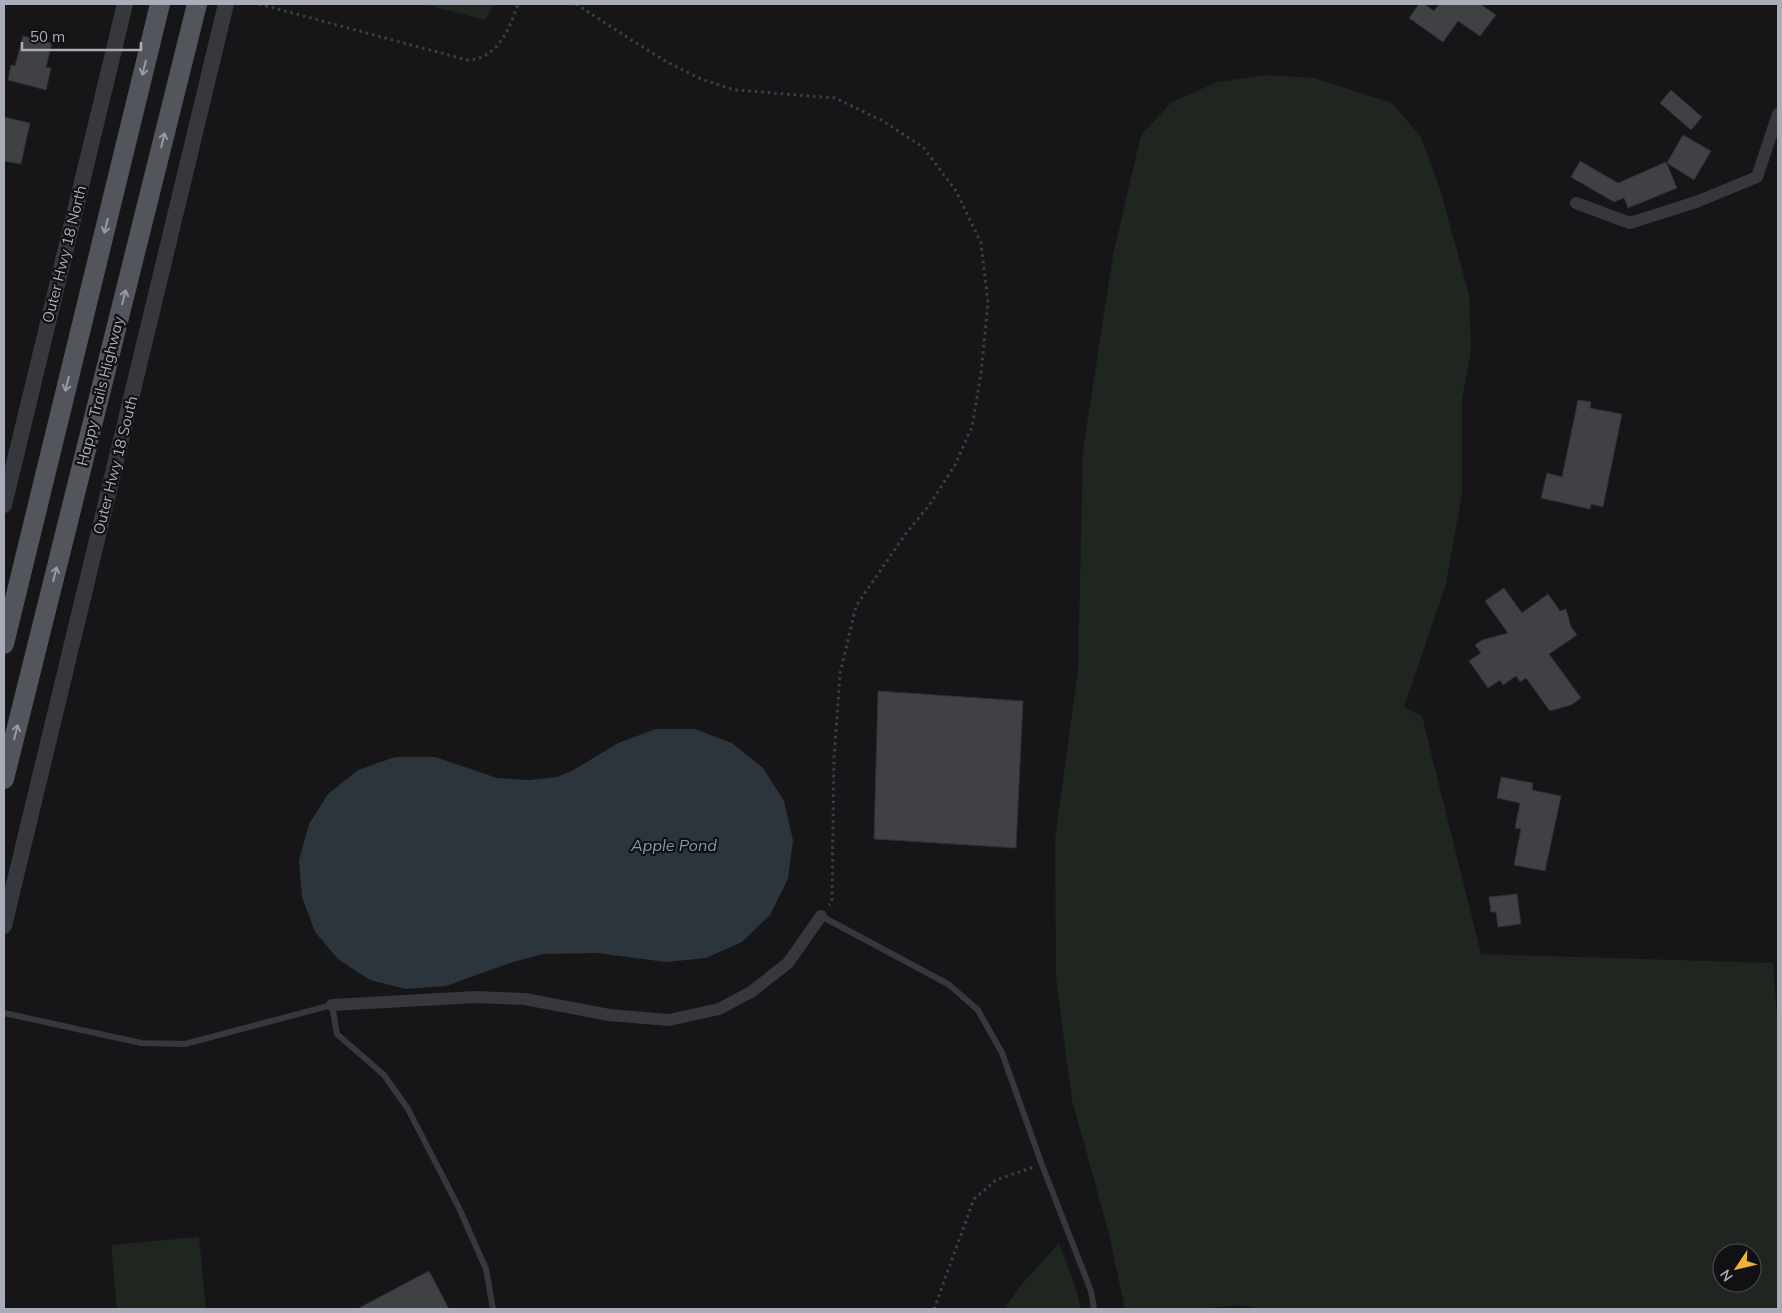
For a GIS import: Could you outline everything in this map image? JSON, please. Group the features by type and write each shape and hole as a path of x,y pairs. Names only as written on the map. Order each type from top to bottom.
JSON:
{"main road":[{"path":"4,644 160,4"},
{"name":"Happy Trails Highway","path":"4,779 197,4"}],"street":[{"name":"Outer Hwy 18 North","path":"4,505 125,4"},
{"name":"Outer Hwy 18 South","path":"4,926 226,4"},
{"path":"1576,203 1630,223 1696,202 1757,177 1778,114"},
{"path":"332,1005 476,997 525,999 609,1015 669,1020 719,1009 751,992 788,963 821,916"}],"lane":[{"path":"821,916 948,984 978,1010 1002,1053 1090,1291 1094,1309"},
{"path":"4,1013 142,1042 185,1044 332,1005 337,1034 384,1075 408,1109 459,1208 486,1269 493,1309"}],"path":[{"path":"259,4 467,60 482,58 495,48 506,34 518,4"},
{"path":"576,4 667,62 701,79 735,90 835,98 881,120 923,147 956,191 981,243 988,303 981,373 972,427 955,465 930,504 904,536 856,606 840,674 834,758 832,901 821,916"},
{"path":"934,1309 974,1200 996,1180 1042,1165"}],"shaded area":[{"path":"424,4 494,4 485,20"},
{"path":"1267,75 1314,78 1392,103 1421,137 1441,192 1469,295 1471,351 1462,400 1462,494 1446,584 1404,707 1422,716 1481,954 1773,963 1778,1029 1778,1309 1260,1309 1241,1305 1198,1309 1125,1309 1109,1234 1072,1100 1056,978 1055,840 1078,669 1083,450 1113,255 1141,135 1172,102 1217,82"},
{"path":"199,1237 206,1309 117,1309 111,1245"},
{"path":"1059,1243 1077,1292 1081,1309 1004,1309 1023,1283"}],"water":[{"name":"Apple Pond","path":"656,729 695,729 732,743 763,768 784,801 793,840 788,879 770,915 742,942 706,958 666,962 597,953 543,954 510,963 446,986 406,989 370,980 339,960 315,932 302,897 299,860 309,824 328,794 358,770 395,757 435,757 497,778 529,780 557,777 572,771 618,743"}],"building":[{"path":"1419,4 1424,4 1434,11 1439,4 1480,4 1496,15 1480,36 1458,21 1443,42 1409,18"},
{"path":"23,36 52,43 46,67 51,68 46,90 8,80 11,65 15,66"},
{"path":"1671,90 1702,117 1691,130 1660,103"},
{"path":"4,117 30,123 21,164 4,161"},
{"path":"1683,135 1711,151 1694,180 1667,163"},
{"path":"1580,161 1618,183 1666,162 1677,188 1628,208 1624,198 1614,202 1571,177"},
{"path":"1578,400 1591,402 1590,408 1622,414 1603,507 1591,504 1590,509 1541,498 1547,473 1562,477"},
{"path":"1504,588 1522,613 1548,594 1560,611 1566,609 1571,627 1577,635 1549,654 1581,698 1571,705 1550,711 1526,678 1520,682 1516,676 1503,685 1500,680 1488,688 1469,661 1481,653 1475,645 1482,640 1508,633 1485,601"},
{"path":"878,691 1023,701 1016,848 874,839"},
{"path":"1501,777 1533,783 1532,790 1561,796 1545,871 1514,865 1521,829 1515,828 1520,803 1497,798"},
{"path":"1517,894 1521,924 1498,927 1496,912 1491,912 1489,897"},
{"path":"429,1271 449,1309 357,1309"}]}
